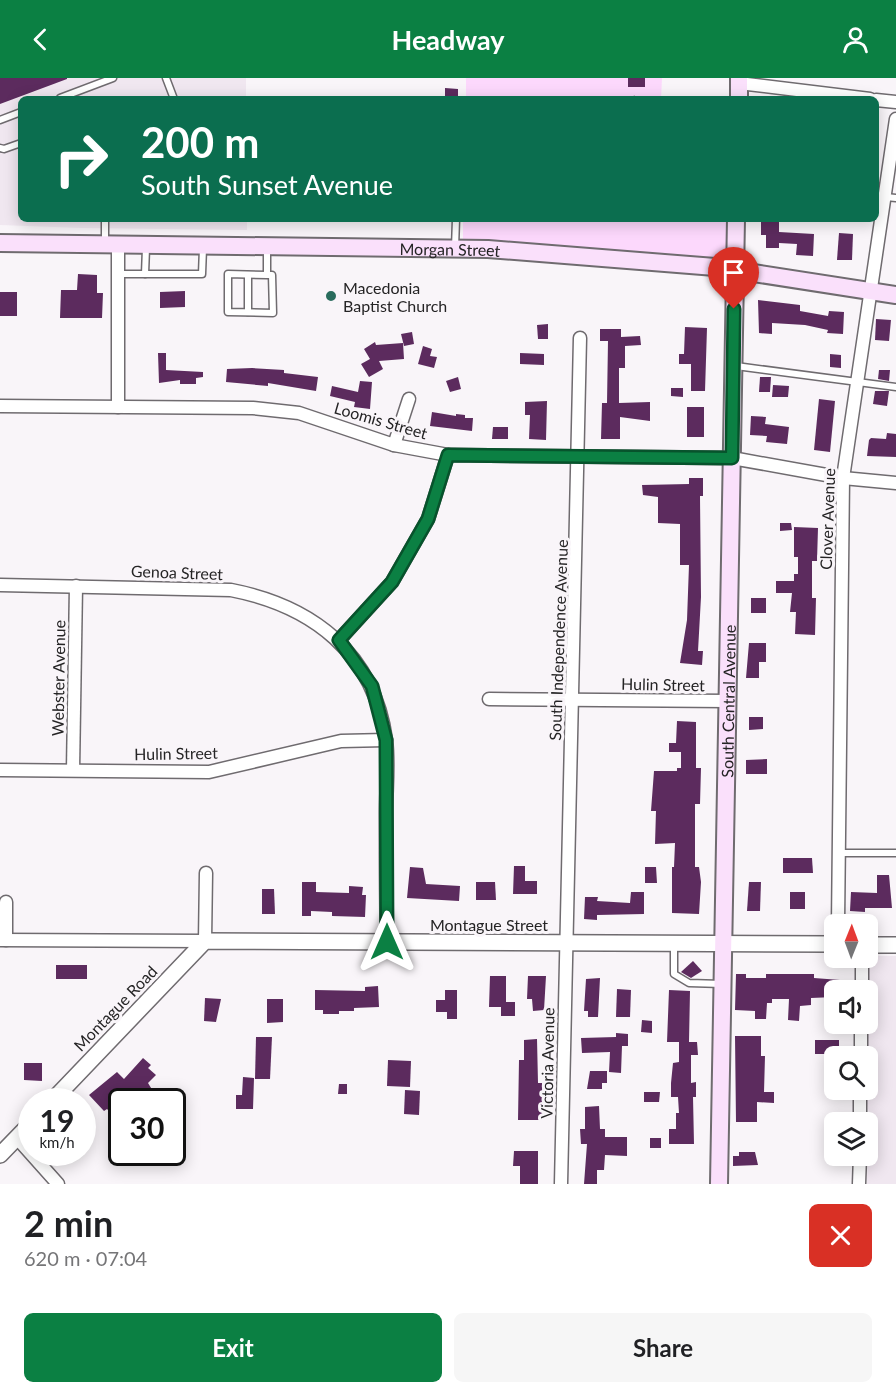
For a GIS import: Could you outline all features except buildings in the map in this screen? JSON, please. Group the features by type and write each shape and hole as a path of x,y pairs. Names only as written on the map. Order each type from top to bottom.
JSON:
{"main road":[{"name":"South Central Avenue","path":"719,1184 736,222"},
{"name":"Morgan Street","path":"0,243 146,247 455,249 566,254 734,270 896,295"}],"street":[{"path":"739,87 837,96"},
{"path":"879,100 896,102"},
{"name":"Clover Avenue","path":"838,914 843,478 896,118"},
{"path":"112,246 118,274 118,407"},
{"name":"South Independence Avenue","path":"567,943 580,338"},
{"path":"394,445 409,399"},
{"name":"Loomis Street","path":"0,406 253,408 299,413 394,445 448,455 732,458 843,478 896,483"},
{"path":"339,640 392,582 428,519 448,455"},
{"name":"Genoa Street","path":"0,585 231,590 262,596 295,609 318,622 339,640 372,686 386,740 387,942"},
{"name":"Webster Avenue","path":"73,770 76,586"},
{"name":"Hulin Street","path":"489,699 728,701"},
{"name":"Hulin Street","path":"0,770 209,772 341,741 386,740"},
{"path":"205,941 207,873"},
{"path":"3,940 6,902"},
{"name":"Montague Street","path":"3,940 824,944"},
{"name":"Montague Road","path":"64,1088 205,941"},
{"name":"Victoria Avenue","path":"561,1184 567,943"},
{"path":"878,945 896,945"},
{"path":"0,1155 16,1138 58,1184"},
{"path":"859,1184 860,1166"}],"lane":[{"path":"64,96 113,78"},
{"path":"166,78 173,96"},
{"path":"0,120 18,113"},
{"path":"0,148 4,149 18,144"},
{"path":"106,222 112,246"},
{"path":"455,249 456,222"},
{"path":"146,247 146,274"},
{"path":"118,274 202,273 203,247"},
{"path":"267,248 267,275"},
{"path":"228,274 267,275 272,275 273,313 228,312 228,274"},
{"path":"248,275 248,312"},
{"path":"734,366 896,387"},
{"path":"839,853 896,854"},
{"path":"674,944 674,974 689,983 723,984"}],"shaded area":[{"path":"0,78 246,78 246,96 18,96 18,222 247,222 247,230 0,225"},
{"path":"466,78 662,78 661,96 466,96"},
{"path":"463,222 728,222 728,239 725,249 712,262 463,242"},
{"path":"878,956 896,956 896,1184 867,1184 868,1166 878,1166 878,1112 869,1112 866,1100 878,1100 878,1046 867,1046 867,1034 878,1034 878,980 867,980 867,968 878,968"}],"place":[{"name":"Macedonia Baptist Church","path":"331,296"}],"route":[{"path":"387,942 386,740 372,686 339,640 392,582 428,519 448,455 732,458 734,309"}]}
